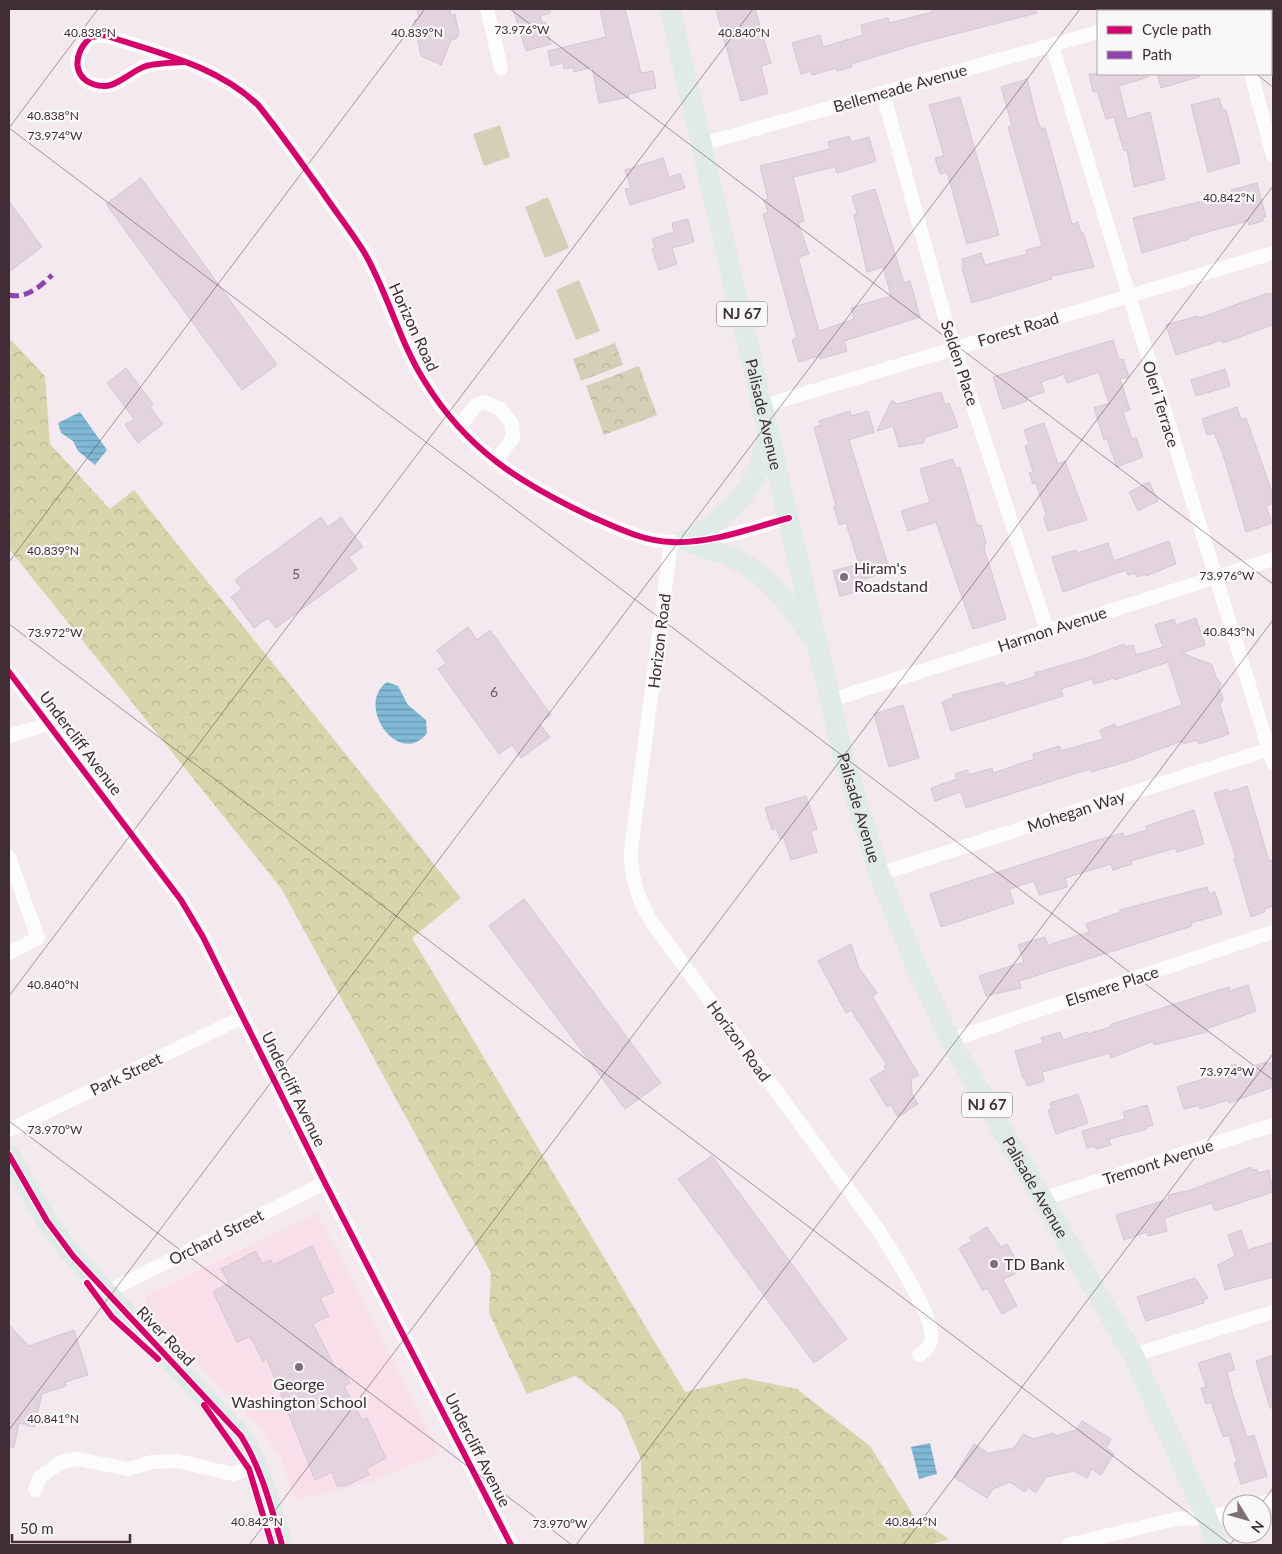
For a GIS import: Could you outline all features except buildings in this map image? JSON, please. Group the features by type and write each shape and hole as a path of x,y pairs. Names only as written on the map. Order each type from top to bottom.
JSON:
{"main road":[{"name":"Palisade Avenue","path":"670,9 764,406 816,641 852,786 879,874 914,961 950,1040 1133,1356 1207,1518 1217,1545"},
{"path":"679,542 717,521 745,493 756,474 769,430"},
{"path":"679,542 725,554 758,574 777,591 816,641"},
{"name":"River Road","path":"9,1156 15,1181 73,1256 108,1296 241,1436 258,1466 282,1545"}],"street":[{"path":"487,9 501,68"},
{"name":"Bellemeade Avenue","path":"702,144 1097,32"},
{"name":"Horizon Road","path":"184,62 145,67 122,78 116,84 104,86 93,83 84,77 77,66 76,57 91,37 104,35 184,62 207,70 245,92 270,119 364,253 424,382 459,427 495,461 531,487 604,522 644,538 679,542 631,850 636,890 651,921 879,1231 904,1272 917,1294 932,1332 927,1349 919,1355"},
{"name":"Oleri Terrace","path":"1052,45 1214,577 1272,754"},
{"path":"1251,75 1273,156"},
{"name":"Selden Place","path":"883,93 954,348 1047,630"},
{"name":"Forest Road","path":"764,406 1273,253"},
{"path":"459,427 476,404 484,402 500,409 512,424 513,438 495,461"},
{"path":"679,542 719,537 789,518"},
{"name":"Harmon Avenue","path":"831,700 1273,558"},
{"name":"Undercliff Avenue","path":"9,672 181,900 203,937 325,1183 511,1545"},
{"path":"9,736 48,724"},
{"name":"Mohegan Way","path":"879,874 1272,754"},
{"path":"9,857 38,938 9,953"},
{"name":"Elsmere Place","path":"950,1040 1273,932"},
{"name":"Park Street","path":"9,1130 243,1017"},
{"name":"Tremont Avenue","path":"1042,1199 1273,1124"},
{"name":"Orchard Street","path":"108,1296 117,1287 325,1183"},
{"path":"1133,1356 1273,1312"},
{"path":"35,1490 40,1477 61,1462 78,1459 128,1469 152,1462 178,1461 233,1474 258,1466"},
{"path":"1068,1545 1175,1519 1207,1518 1222,1514"}],"shaded area":[{"name":"George Washington School","path":"317,1213 440,1453 374,1481 295,1500 281,1457 259,1427 144,1308 146,1296"}],"green space":[{"path":"500,125 510,157 484,166 473,134"},
{"path":"548,197 569,248 545,258 525,207"},
{"path":"579,280 600,331 576,340 556,290"},
{"path":"9,338 45,376 50,444 110,509 134,490 461,898 412,938 685,1392 744,1378 797,1389 870,1446 914,1516 949,1539 929,1545 644,1545 641,1459 621,1412 576,1376 527,1394 489,1313 491,1273 281,888 9,549"},
{"path":"615,343 623,365 581,381 573,359"},
{"path":"639,366 657,415 604,435 586,386"}],"water":[{"path":"80,412 107,450 95,465 78,451 73,441 61,433 58,423"},
{"path":"387,682 398,686 408,705 426,720 427,733 416,742 405,744 394,739 384,730 378,718 376,705 378,693"},
{"path":"930,1443 937,1474 919,1479 911,1447"}],"marked path":[{"path":"9,295 27,294 38,288 52,275"}],"cycle path":[{"path":"184,62 146,66 109,86 86,81 78,68 80,53 84,45 91,37 104,35 186,62 205,70 242,91 258,105 298,157 364,252 408,350 425,382 441,406 459,427 498,463 519,478 566,505 640,537 650,539 686,542 716,538 789,518"},
{"path":"9,672 181,900 203,937 325,1183 511,1545"},
{"path":"9,1155 47,1221 73,1256 241,1436 260,1475 282,1545"},
{"path":"87,1283 112,1317 158,1359"},
{"path":"204,1405 249,1469 272,1545"}],"place":[{"name":"Hiram's Roadstand","path":"844,577"},
{"name":"TD Bank","path":"994,1264"},
{"name":"George Washington School","path":"299,1367"}]}
